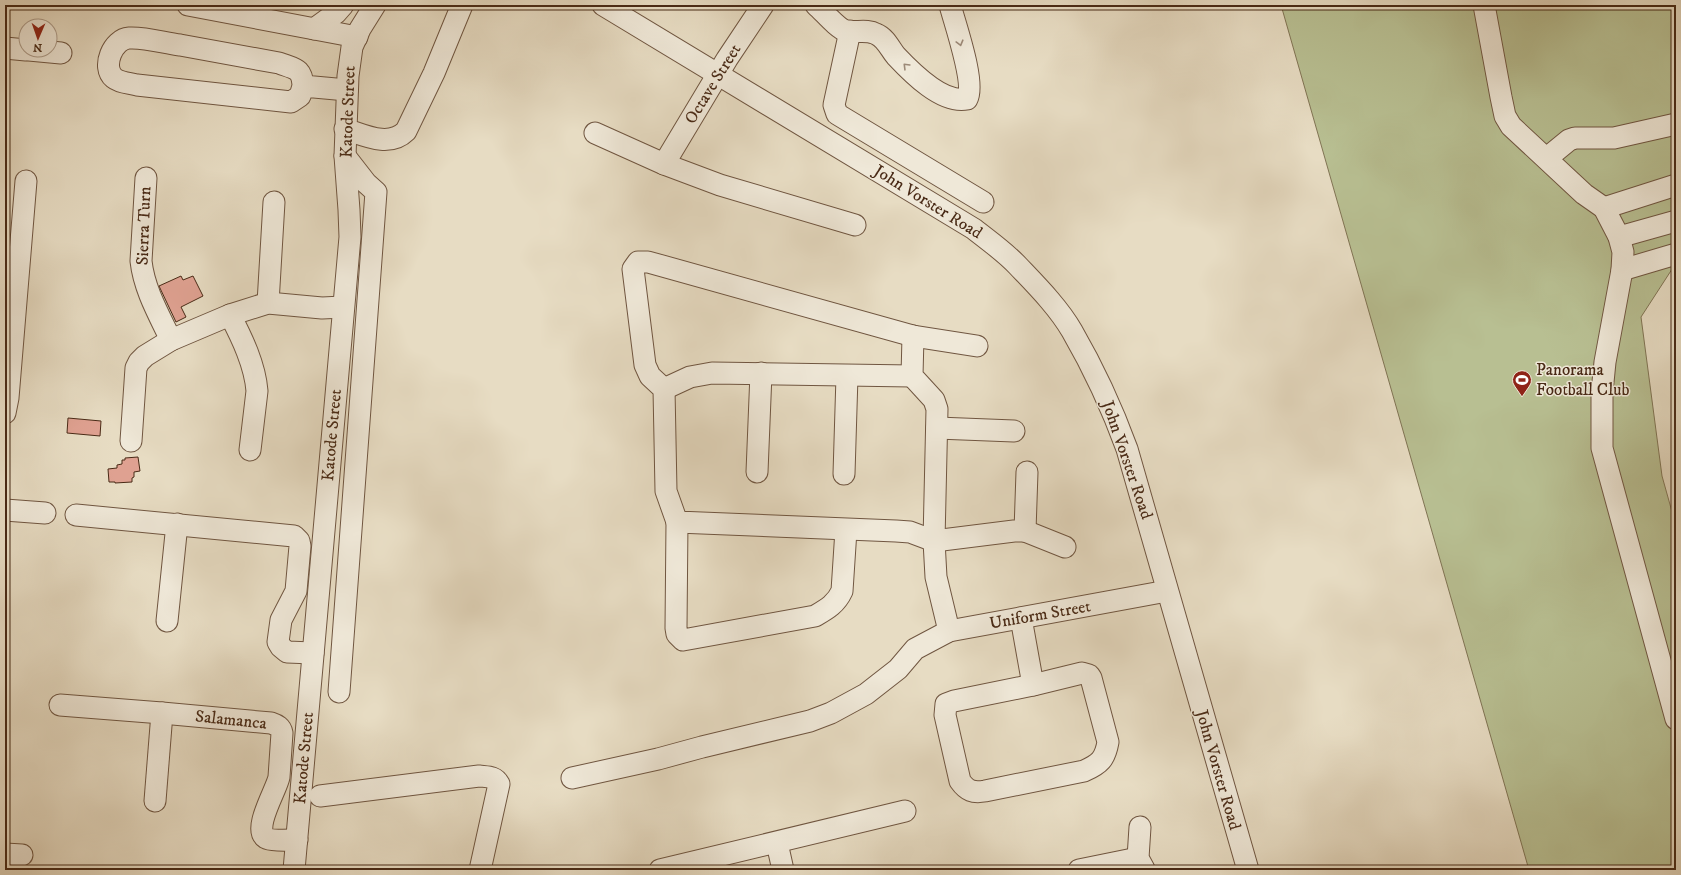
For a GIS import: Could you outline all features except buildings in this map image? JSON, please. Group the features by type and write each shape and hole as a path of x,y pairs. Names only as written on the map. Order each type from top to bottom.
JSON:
{"street":[{"path":"188,5 249,10 314,29 357,37"},
{"path":"314,29 336,13 343,5"},
{"name":"Katode Street","path":"294,870 350,222 345,156 347,90 352,47 375,5"},
{"path":"345,129 376,139 388,140 400,137 406,131 434,73 462,5"},
{"name":"John Vorster Road","path":"603,5 974,229 1018,266 1046,297 1072,330 1110,404 1127,449 1248,870"},
{"name":"Octave Street","path":"664,164 718,74 763,5"},
{"path":"816,5 845,30 876,33 883,38 896,56 912,72 935,91 948,98 960,100 966,99 969,94 970,78 950,5"},
{"path":"1484,5 1505,116 1511,126 1584,194 1604,208 1619,237 1623,252 1622,270 1605,362 1602,392 1602,448 1676,719"},
{"path":"850,31 834,105 837,114 983,202"},
{"path":"130,38 155,41 279,63 295,69 300,73 303,77 303,86 300,96 291,102 137,85 114,78 110,72 109,62 114,46 119,41 130,38"},
{"path":"5,48 18,49"},
{"path":"303,86 347,90"},
{"path":"1547,158 1569,140 1575,138 1614,138 1676,124"},
{"path":"595,133 664,164 720,184 855,225"},
{"path":"339,692 376,192 345,156"},
{"name":"Sierra Turn","path":"146,178 141,261 142,273 171,340"},
{"path":"6,406 10,295 26,181"},
{"path":"1604,208 1676,185"},
{"path":"268,303 274,202"},
{"path":"1619,237 1676,221"},
{"path":"1622,270 1676,254"},
{"path":"846,530 842,591 838,600 829,609 815,616 683,640 677,634 677,522 666,491 664,389 650,376 645,365 633,272 635,265 638,262 648,262 913,336 977,346"},
{"path":"131,441 136,368 145,356 171,340 230,315 268,303 322,308 343,307"},
{"path":"230,315 252,365 256,382 257,392 250,450"},
{"path":"913,336 912,376 934,400 937,409 934,541 936,577 949,631"},
{"path":"664,389 690,377 701,374 761,373 847,376 912,376"},
{"path":"757,472 761,373"},
{"path":"844,474 847,376"},
{"path":"937,428 1014,431"},
{"path":"1026,531 1027,472"},
{"path":"5,510 45,513"},
{"path":"76,515 292,535 296,538 300,546 296,591 281,620 278,642 281,647 288,652 342,648"},
{"path":"677,522 910,532 934,541 1014,530 1026,531 1065,547"},
{"path":"167,621 177,524"},
{"name":"Uniform Street","path":"572,778 658,759 810,721 831,713 866,694 898,669 916,649 949,631 1167,591"},
{"path":"1021,618 1032,686"},
{"path":"1082,673 1089,675 1108,742 1102,759 1097,765 1084,771 985,791 969,791 960,781 945,715 946,704 954,701 1032,686 1082,673"},
{"name":"Salamanca","path":"60,705 272,723 279,727 282,733 278,778 266,806 262,832 265,837 270,839 297,840"},
{"path":"155,801 162,713"},
{"path":"320,796 479,776 491,777 499,784 480,870"},
{"path":"660,870 906,811"},
{"path":"1078,870 1141,864 1140,827"},
{"path":"777,843 782,869"}],"green space":[{"name":"Panorama Football Club","path":"1281,5 1676,5 1676,263 1641,317 1662,476 1676,526 1676,870 1529,870"}],"place":[{"name":"Panorama Football Club","path":"1522,397"}]}
